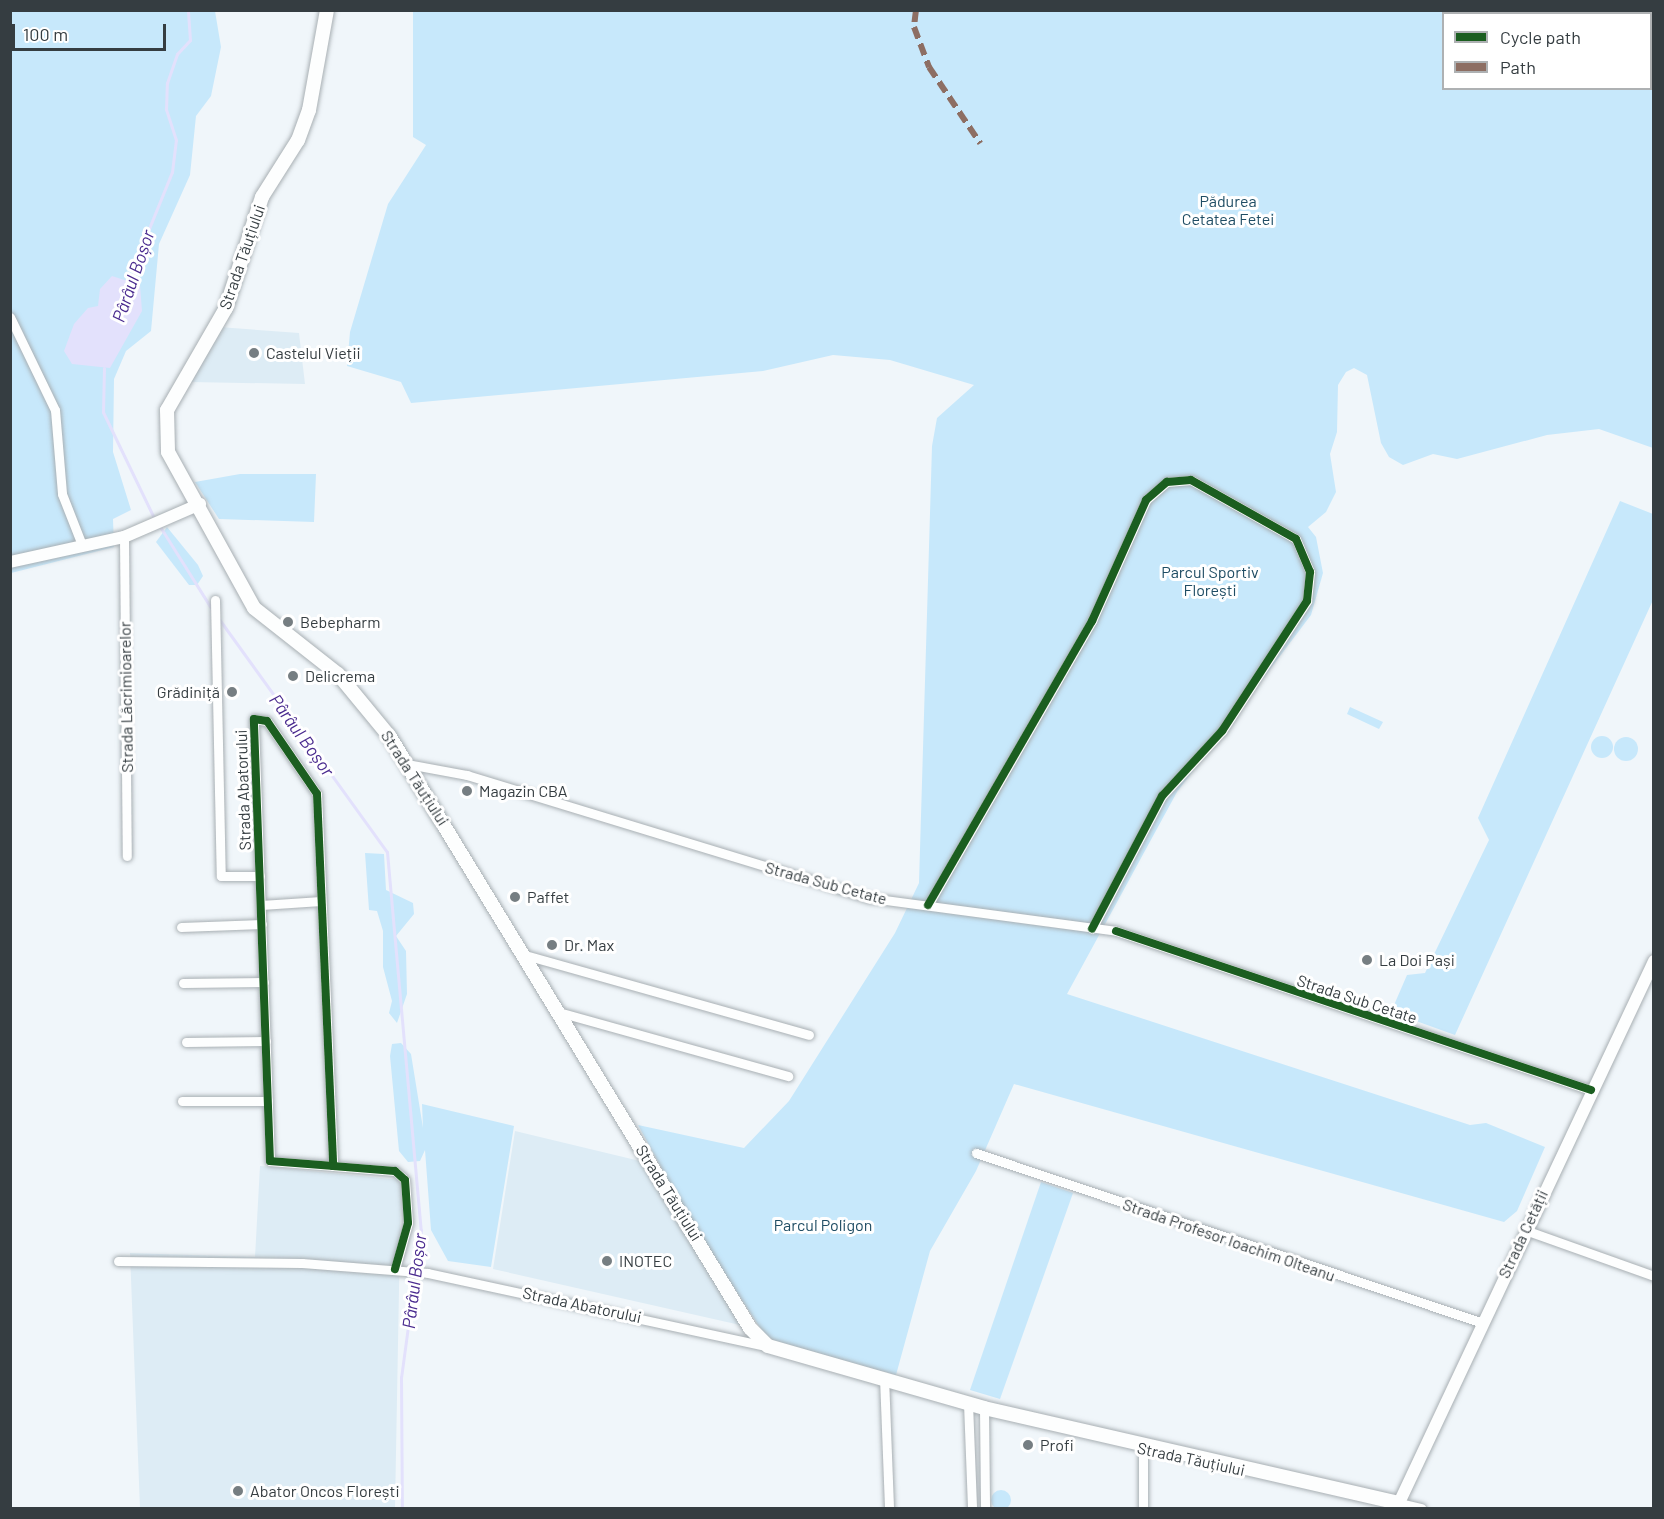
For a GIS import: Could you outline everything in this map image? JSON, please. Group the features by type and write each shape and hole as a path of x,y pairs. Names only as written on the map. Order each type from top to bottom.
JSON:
{"main road":[{"name":"Strada Tăuțiului","path":"327,10 315,84 298,140 262,197 226,308 164,418 173,464 203,509 254,608 352,689 407,764 562,1013 750,1328 768,1346 884,1377 984,1408 1143,1449 1399,1506"}],"street":[{"path":"10,316 56,410 62,494 82,545"},
{"path":"928,905 1092,621 1146,500 1167,482 1191,480 1296,539 1307,560 1308,601 1221,731 1162,796 1092,928"},
{"path":"10,562 124,537 187,511 203,509"},
{"name":"Strada Lăcrimioarelor","path":"124,537 128,856"},
{"name":"Strada Abatorului","path":"214,600 221,876 260,876"},
{"name":"Strada Abatorului","path":"333,1166 317,794 267,721 254,720 270,1161 394,1171 405,1180 408,1223 395,1269"},
{"name":"Strada Sub Cetate","path":"407,764 467,775 870,898 1116,931 1591,1090"},
{"path":"261,905 321,901"},
{"path":"181,927 262,924"},
{"path":"525,955 809,1035"},
{"name":"Strada Cetății","path":"1399,1506 1525,1230 1653,961"},
{"path":"183,983 264,982"},
{"path":"562,1013 788,1076"},
{"path":"186,1042 266,1041"},
{"path":"182,1101 268,1101"},
{"name":"Strada Profesor Ioachim Olteanu","path":"976,1153 1483,1323"},
{"path":"1525,1230 1653,1276"},
{"name":"Strada Abatorului","path":"118,1261 406,1270 768,1346"},
{"path":"884,1377 889,1509"},
{"path":"968,1403 972,1509"},
{"path":"984,1408 985,1509"},
{"path":"1143,1449 1143,1509"},
{"path":"1399,1506 1421,1509"}],"shaded area":[{"path":"112,276 140,285 142,311 110,368 72,364 64,351 74,324 88,308 98,306 100,289"},
{"name":"Castelul Vieții","path":"219,327 299,333 305,384 190,382"},
{"path":"515,1131 644,1162 740,1325 493,1269"},
{"path":"260,1166 401,1180 395,1508 140,1508 130,1253 255,1257"}],"green space":[{"path":"10,11 215,11 221,47 211,96 196,116 190,175 159,244 151,331 126,351 114,379 113,452 131,510 113,519 114,547 11,573"},
{"name":"Pădurea Cetatea Fetei","path":"413,11 1653,11 1653,448 1599,429 1547,435 1457,459 1433,454 1403,465 1389,457 1381,443 1367,375 1354,368 1346,372 1338,385 1337,432 1330,454 1336,492 1326,512 1308,527 1316,537 1323,573 1311,615 1177,792 1067,994 1470,1125 1486,1123 1545,1147 1517,1211 1504,1222 1014,1084 976,1171 930,1251 896,1375 769,1341 694,1227 638,1125 744,1148 789,1101 895,933 919,883 932,446 937,418 974,385 890,360 833,355 763,371 411,403 401,382 347,366 350,332 388,204 426,145 413,137"},
{"path":"240,474 316,474 314,522 219,519 195,482"},
{"path":"1620,501 1653,514 1653,600 1455,1035 1391,1012 1407,975 1425,973 1489,840 1478,818"},
{"path":"167,527 198,565 203,576 197,585 189,585 156,542"},
{"path":"1350,707 1383,722 1379,729 1347,714"},
{"path":"1598,736 1606,736 1613,743 1613,751 1606,758 1598,758 1591,751 1591,743"},
{"path":"1626,737 1634,741 1638,749 1634,757 1626,761 1618,757 1614,749 1618,741"},
{"path":"365,853 384,854 386,890 413,903 414,914 396,936 406,951 407,994 397,1023 389,1013 392,1001 383,967 383,931 377,911 369,910"},
{"path":"401,1043 411,1054 423,1128 422,1104 514,1126 491,1267 448,1261 431,1230 425,1150 420,1161 408,1162 399,1151 390,1056 392,1044"},
{"path":"1041,1182 1073,1193 1000,1399 970,1390"},
{"path":"1001,1490 1008,1493 1011,1500 1008,1507 1001,1510 994,1507 991,1500 994,1493"}],"waterway":[{"name":"Pârâul Boșor","path":"131,285 137,258 172,172 176,140 166,109 167,83 177,54 190,40 188,10"},
{"name":"Pârâul Boșor","path":"104,368 103,412 155,520"},
{"name":"Pârâul Boșor","path":"159,525 213,611"},
{"name":"Pârâul Boșor","path":"219,619 387,852 421,1230 401,1377 402,1508"}],"marked path":[{"path":"916,10 914,27 929,67 980,143"}],"cycle path":[{"path":"928,905 1092,621 1146,500 1167,482 1191,480 1296,539 1310,572 1307,601 1222,731 1162,796 1092,929"},
{"path":"333,1166 270,1161 254,719 267,721 317,794 333,1166 395,1171 405,1180 408,1223 395,1269"},
{"path":"1116,931 1591,1090"}],"place":[{"name":"Castelul Vieții","path":"254,353"},
{"name":"Bebepharm","path":"288,622"},
{"name":"Delicrema","path":"293,676"},
{"name":"Grădiniță","path":"232,692"},
{"name":"Magazin CBA","path":"467,791"},
{"name":"Paffet","path":"515,897"},
{"name":"Dr. Max","path":"552,945"},
{"name":"La Doi Pași","path":"1367,960"},
{"name":"INOTEC","path":"607,1261"},
{"name":"Profi","path":"1028,1445"},
{"name":"Abator Oncos Florești","path":"238,1491"}],"park label":[{"name":"Parcul Sportiv Florești","path":"1210,581"},
{"name":"Parcul Poligon","path":"823,1225"}]}
